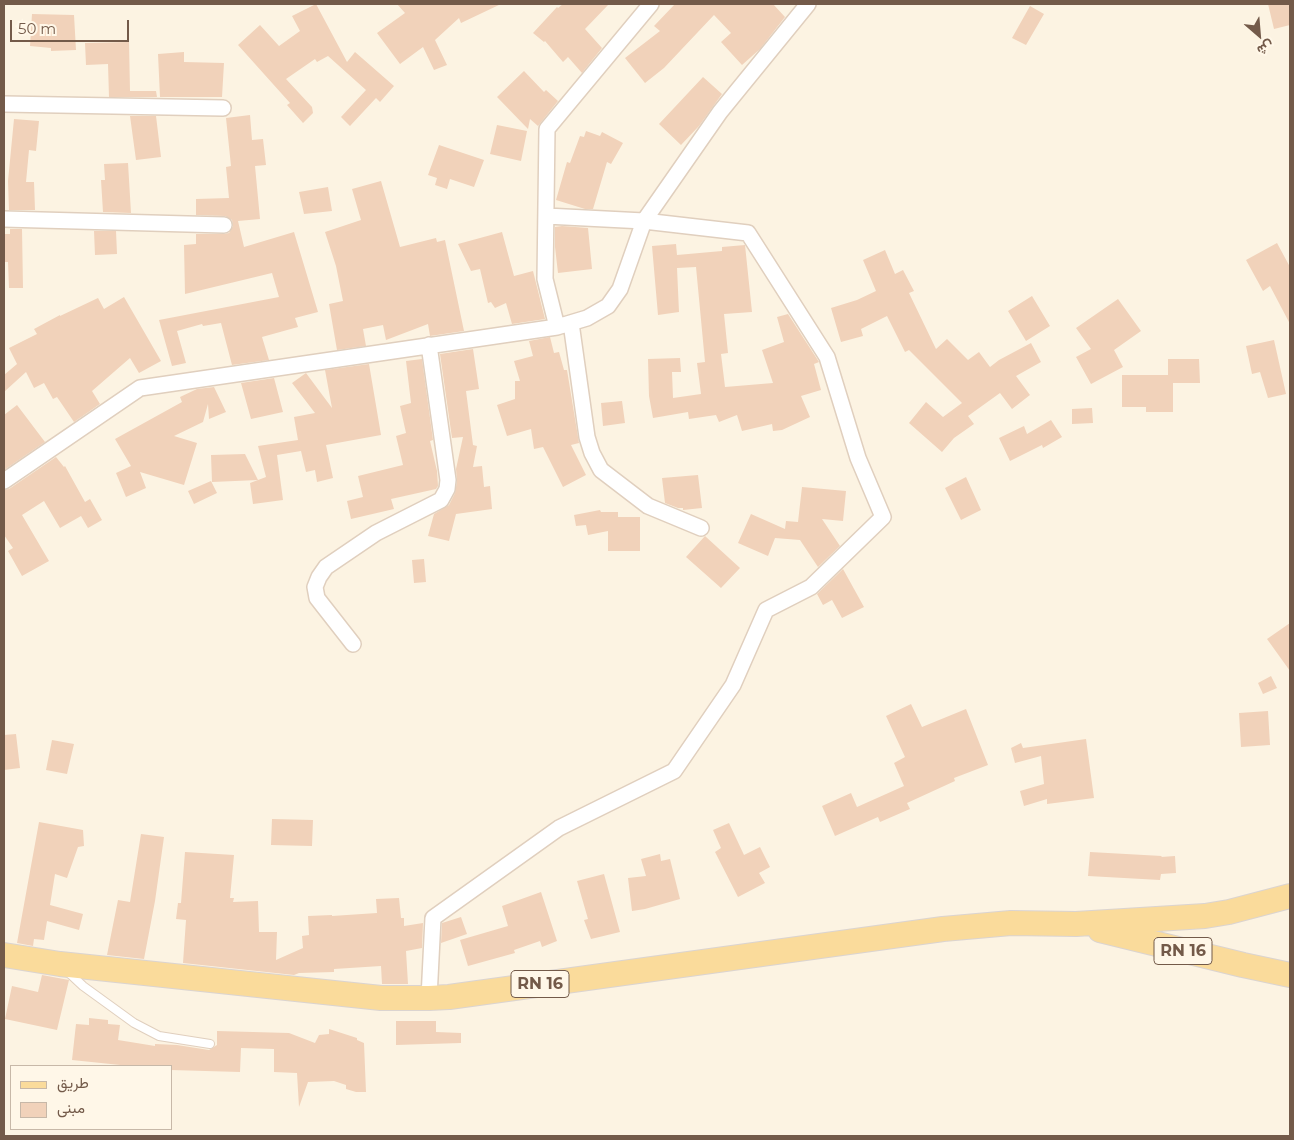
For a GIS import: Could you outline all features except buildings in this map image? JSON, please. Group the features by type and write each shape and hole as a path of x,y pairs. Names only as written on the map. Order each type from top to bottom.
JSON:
{"main road":[{"name":"RN 16","path":"4,955 60,964 381,998 429,998 449,997 943,928 1011,923 1076,924 1205,916 1229,912 1290,896"},
{"name":"RN 16","path":"1076,924 1243,966 1290,974"}],"street":[{"path":"651,4 547,129 545,279 564,325 587,437 592,453 601,470 648,506 702,528"},
{"path":"4,481 140,388 564,325 587,318 608,306 620,289 644,221 720,112 808,4"},
{"path":"4,104 223,108"},
{"path":"429,998 433,918 559,828 674,772 732,685 766,610 811,587 883,517 858,458 827,357 748,233 644,221 546,216"},
{"path":"4,219 224,225"},
{"path":"353,644 317,598 315,587 319,577 326,567 376,533 441,500 448,489 429,345"}],"lane":[{"path":"60,964 83,986 134,1023 159,1036 210,1044"}]}
